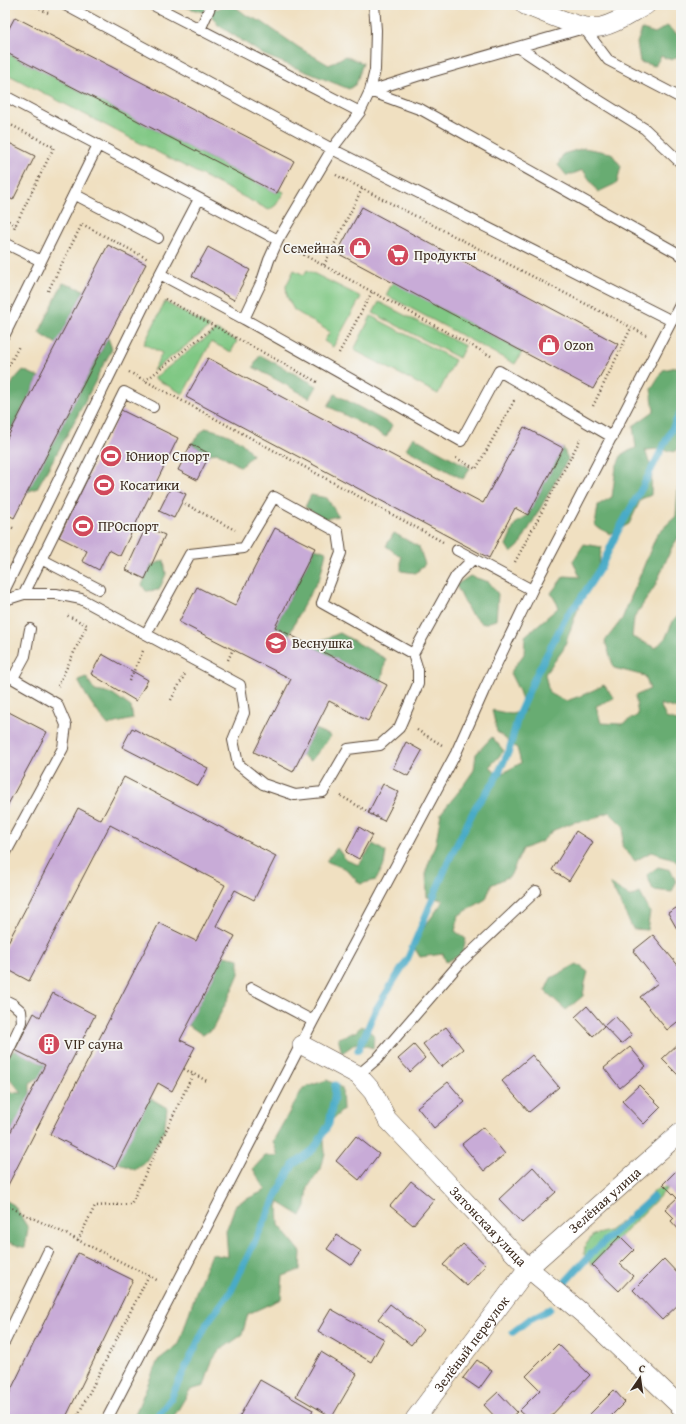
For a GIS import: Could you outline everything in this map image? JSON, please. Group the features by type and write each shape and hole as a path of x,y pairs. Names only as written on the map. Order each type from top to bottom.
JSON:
{"street":[{"path":"525,5 584,28 600,27 618,22 646,5"},
{"name":"Затонская улица","path":"302,1045 358,1074 373,1092 387,1119 528,1268 588,1318 681,1407"},
{"name":"Зелёная улица","path":"528,1268 681,1132"},
{"name":"Зелёный переулок","path":"415,1419 528,1268"}],"lane":[{"path":"65,5 332,149 672,322"},
{"path":"153,5 360,112"},
{"path":"200,30 212,5"},
{"path":"244,319 262,281 278,240 320,167 360,112 370,91 375,70 376,30 374,5"},
{"path":"370,91 584,28 608,60 681,98"},
{"path":"518,47 584,92 645,129 681,163"},
{"path":"370,91 422,110 681,255"},
{"path":"5,96 199,200 278,240"},
{"path":"5,334 98,145"},
{"path":"74,194 158,238"},
{"path":"5,589 114,364 199,200"},
{"path":"6,244 41,261"},
{"path":"162,270 231,313 461,441 499,372 612,437"},
{"path":"106,1419 302,1045 313,1021 456,753 532,590 681,304"},
{"path":"24,594 124,392 153,407"},
{"path":"5,600 24,594 56,594 81,599 240,685 244,713 232,740 238,764 263,784 294,795 323,792 348,749 380,744 399,728 418,684 418,670 413,654 322,603 341,553 338,532 274,497 244,548 190,554 148,635"},
{"path":"457,550 532,590"},
{"path":"41,559 100,589"},
{"path":"413,654 456,576 473,559"},
{"path":"5,854 63,748 66,725 57,704 9,676 25,656 30,630"},
{"path":"358,1074 377,1060 460,963 536,891"},
{"path":"251,988 313,1021"},
{"path":"5,1000 22,1011 22,1022 5,1058"},
{"path":"5,1341 48,1252"}],"path":[{"path":"33,5 54,16"},
{"path":"5,122 54,147 6,244"},
{"path":"320,167 660,343"},
{"path":"324,265 362,189"},
{"path":"64,215 162,270"},
{"path":"5,219 16,225"},
{"path":"278,240 498,359"},
{"path":"331,368 372,292"},
{"path":"124,392 145,381 231,313"},
{"path":"619,423 592,409 631,328"},
{"path":"114,364 457,550"},
{"path":"507,577 581,437"},
{"path":"185,504 250,538"},
{"path":"51,700 87,625 59,612"},
{"path":"129,681 148,635"},
{"path":"172,700 193,659"},
{"path":"402,721 456,753"},
{"path":"326,787 382,820"},
{"path":"184,1069 207,1081"},
{"path":"78,1240 95,1206 131,1204 193,1074"},
{"path":"5,1205 174,1288"},
{"path":"76,1419 149,1276"}],"green space":[{"path":"180,5 208,5 207,7 218,9 223,5 233,5 246,15 262,22 298,47 329,65 345,56 363,63 356,84 349,89 264,55 218,25 211,15"},
{"path":"667,26 681,37 681,54 672,60 661,56 655,66 640,62 637,43 642,29 655,33"},
{"path":"5,52 277,193 279,190 284,192 276,205 269,210 5,73"},
{"path":"584,148 611,153 621,166 617,183 598,192 583,170 567,176 558,165 563,154"},
{"path":"294,270 304,275 307,270 361,297 333,347 324,341 330,332 294,310 287,297 286,286"},
{"path":"393,282 522,352 515,364 386,295"},
{"path":"63,283 84,290 57,344 39,333"},
{"path":"165,302 210,327 153,371 162,353 144,344"},
{"path":"379,302 465,346 459,358 373,313"},
{"path":"371,316 455,360 438,394 354,350"},
{"path":"216,330 237,341 231,352 211,342 183,394 154,378"},
{"path":"108,338 112,349 95,382 37,488 27,492"},
{"path":"260,355 317,386 310,398 253,367"},
{"path":"681,366 681,443 675,452 659,449 645,450 652,471 651,495 641,499 629,524 610,534 595,526 598,505 612,497 616,467 622,454 636,448 633,426 654,411 651,389 663,370"},
{"path":"23,370 39,377 10,432 5,427 5,397 14,380"},
{"path":"335,394 392,425 386,437 328,406"},
{"path":"205,428 238,440 252,455 241,467 218,453 210,454 191,444"},
{"path":"413,437 470,468 463,479 406,449"},
{"path":"563,448 568,459 519,546 511,553 506,545 515,524 528,515"},
{"path":"681,483 681,534 672,547 655,586 634,618 632,637 656,648 666,637 674,619 681,614 681,710 660,704 666,718 681,722 681,865 671,858 651,852 635,861 622,846 624,827 609,812 590,820 574,822 554,830 541,842 523,849 510,876 491,885 486,899 459,915 455,931 466,939 462,954 446,962 443,954 420,957 412,944 444,900 427,897 426,871 436,842 441,813 474,770 476,754 492,737 504,751 490,766 497,776 521,763 517,748 497,732 492,710 511,714 525,711 519,691 510,673 524,654 525,636 559,607 551,593 564,576 580,577 573,561 584,544 602,547 597,572 579,606 563,650 545,674 549,693 566,701 604,685 614,698 596,706 601,723 622,724 638,715 635,696 650,689 645,676 614,668 605,641 622,619 657,534 676,516 678,487"},
{"path":"311,495 327,498 338,516 324,519 305,507"},
{"path":"394,533 419,547 425,564 416,573 401,571 401,557 386,546"},
{"path":"315,548 326,552 320,577 304,604 289,635 275,627"},
{"path":"164,560 166,574 159,590 146,591 142,585 151,566"},
{"path":"470,576 489,582 498,594 496,620 483,624 470,613 456,585"},
{"path":"340,633 386,659 381,682 309,645"},
{"path":"86,677 95,691 113,694 131,707 133,719 108,725 84,692 78,680"},
{"path":"315,729 331,736 311,761 301,755"},
{"path":"373,844 386,852 384,865 376,880 360,884 346,869 326,861 337,848 346,860 359,865"},
{"path":"658,867 671,870 676,882 672,892 653,890 647,875"},
{"path":"610,883 630,897 640,893 650,912 647,930 633,929"},
{"path":"224,956 239,959 239,974 213,1028 203,1035 188,1025"},
{"path":"577,964 588,972 583,996 566,1010 545,991 551,978"},
{"path":"362,1026 374,1035 373,1048 356,1043 342,1053 338,1038 355,1032"},
{"path":"15,1050 45,1065 41,1076 30,1083 30,1096 8,1137 5,1136 5,1112 7,1101 5,1101 5,1092 22,1093 5,1073 6,1056"},
{"path":"327,1080 342,1088 343,1110 323,1128 325,1153 321,1169 308,1187 306,1206 301,1216 278,1202 279,1225 301,1252 300,1270 283,1276 281,1299 248,1314 242,1335 219,1351 212,1361 204,1386 190,1390 173,1418 133,1419 158,1360 179,1344 196,1292 211,1254 228,1257 226,1231 236,1204 266,1190 253,1169 265,1156 278,1156 273,1141 303,1088"},
{"path":"150,1098 167,1108 164,1131 146,1161 135,1170 117,1162"},
{"path":"668,1188 592,1265 584,1254 585,1246 593,1235 609,1231 627,1217 657,1189"},
{"path":"5,1200 14,1205 28,1228 25,1248 5,1241"}],"building":[{"path":"15,17 294,161 277,193 5,52 5,36"},
{"path":"5,141 35,156 13,200 5,196"},
{"path":"362,207 618,344 593,389 337,253"},
{"path":"108,245 146,264 14,518 5,513 5,442"},
{"path":"208,247 250,270 234,300 192,276"},
{"path":"208,358 483,503 524,427 563,448 528,515 515,508 489,558 186,397"},
{"path":"121,410 178,438 120,556 109,550 99,570 82,561 87,551 59,537"},
{"path":"191,444 210,454 197,480 178,470"},
{"path":"171,487 186,494 174,518 159,511"},
{"path":"146,527 165,535 145,579 126,570"},
{"path":"275,528 315,548 275,627 387,685 368,721 329,701 293,772 254,752 291,679 179,622 197,587 235,606"},
{"path":"102,654 148,680 136,701 91,674"},
{"path":"5,710 47,732 5,810"},
{"path":"132,728 208,768 198,786 122,747"},
{"path":"406,742 422,751 408,776 393,768"},
{"path":"124,777 276,856 254,900 235,890 216,926 235,936 180,1040 195,1047 172,1091 158,1083 115,1168 50,1134 159,923 196,941 225,885 110,825 29,981 5,968 5,948 78,808 101,820"},
{"path":"383,784 399,792 384,821 368,813"},
{"path":"359,827 372,835 359,859 346,852"},
{"path":"576,831 593,842 569,881 552,870"},
{"path":"681,905 681,936 668,913"},
{"path":"653,935 681,969 681,1019 667,1030 640,997 658,983 633,951"},
{"path":"53,993 95,1015 5,1191 5,1136 8,1137 45,1065 15,1050 34,1013 40,1017"},
{"path":"587,1006 604,1026 593,1036 575,1017"},
{"path":"615,1016 632,1035 621,1044 604,1026"},
{"path":"446,1027 463,1049 441,1067 423,1044"},
{"path":"681,1041 681,1078 662,1059"},
{"path":"414,1045 425,1058 410,1072 398,1059"},
{"path":"630,1047 646,1066 620,1088 604,1068"},
{"path":"532,1055 559,1087 529,1112 502,1081"},
{"path":"448,1082 465,1102 434,1128 417,1107"},
{"path":"639,1085 661,1107 644,1124 622,1101"},
{"path":"483,1127 505,1154 484,1171 462,1144"},
{"path":"356,1136 379,1154 359,1180 336,1161"},
{"path":"533,1167 556,1192 522,1223 499,1199"},
{"path":"676,1171 681,1176 681,1232 671,1221 674,1218 665,1209 677,1198 663,1184"},
{"path":"411,1181 434,1200 413,1225 390,1206"},
{"path":"337,1235 361,1251 351,1265 327,1249"},
{"path":"620,1236 634,1250 620,1264 633,1276 619,1291 592,1265"},
{"path":"463,1244 486,1265 467,1286 443,1265"},
{"path":"78,1253 133,1280 65,1419 5,1419 5,1402"},
{"path":"664,1259 681,1277 681,1302 662,1320 633,1290"},
{"path":"390,1304 423,1330 411,1345 378,1319"},
{"path":"331,1309 384,1339 371,1362 318,1331"},
{"path":"558,1344 590,1375 548,1419 528,1419 519,1411 540,1390 526,1376"},
{"path":"321,1352 357,1374 332,1417 296,1396"},
{"path":"477,1360 492,1371 479,1389 463,1378"},
{"path":"260,1380 313,1410 308,1419 238,1419"},
{"path":"614,1390 625,1402 608,1419 591,1419 588,1416"},
{"path":"498,1392 517,1412 509,1419 497,1419 484,1405"}],"waterway":[{"path":"358,1050 376,1009 407,960 449,860 476,806 495,780 509,751 519,713 536,675 567,615 579,601 601,567 618,531 643,486 681,411"},
{"path":"158,1419 158,1416 171,1398 207,1323 231,1291 293,1165 314,1149 329,1124 335,1085"},
{"path":"566,1281 592,1253 653,1197"},
{"path":"513,1332 530,1319 550,1309"}],"place":[{"name":"Семейная","path":"360,248"},
{"name":"Продукты","path":"398,255"},
{"name":"Ozon","path":"549,345"},
{"name":"Юниор Спорт","path":"111,456"},
{"name":"Косатики","path":"104,485"},
{"name":"ПРОспорт","path":"83,526"},
{"name":"Веснушка","path":"276,643"},
{"name":"VIP сауна","path":"49,1044"}]}
